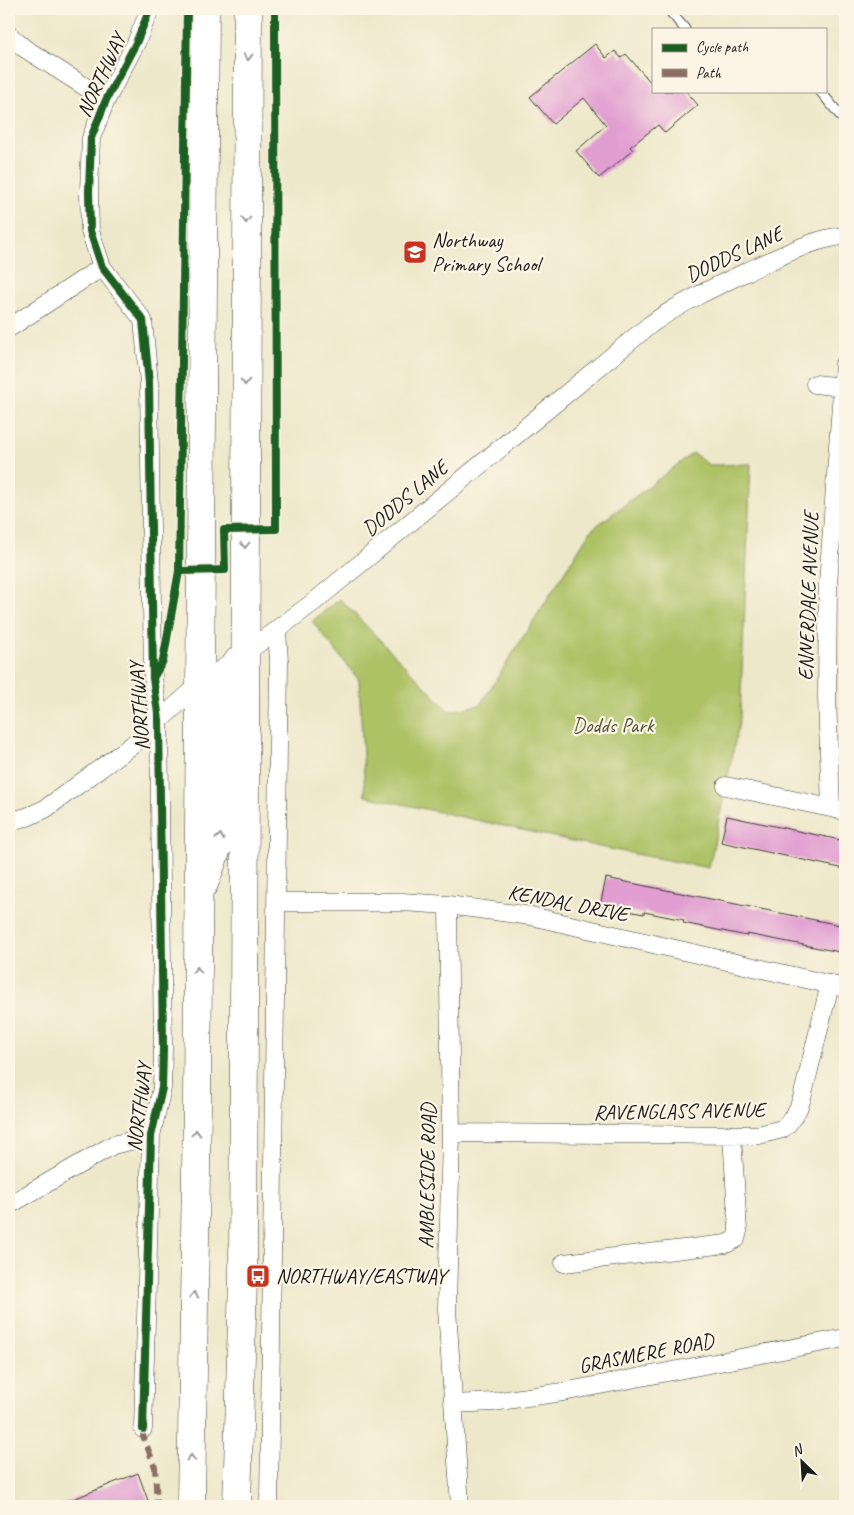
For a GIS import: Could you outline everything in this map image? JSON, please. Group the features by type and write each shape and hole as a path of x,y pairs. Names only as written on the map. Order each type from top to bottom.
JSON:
{"highway":[{"path":"191,1506 197,1104 205,9"},
{"path":"237,1506 243,1268 248,9"},
{"path":"198,900 218,846 221,831 224,696 234,668 244,654"}],"street":[{"name":"NORTHWAY","path":"143,1429 151,1136 162,1088 163,1049 159,720 153,678 149,383 143,320 102,267 90,231 89,192 91,138 106,100 136,43 150,9"},
{"path":"9,35 24,48 106,100"},
{"name":"DODDS LANE","path":"9,821 27,818 45,809 130,746 200,684 277,631 657,319 677,305 786,254 831,237 845,236"},
{"path":"9,328 102,267"},
{"name":"ENNERDALE AVENUE","path":"838,810 827,697 828,584 844,364"},
{"path":"815,384 842,386"},
{"path":"268,1506 277,902 279,661 277,631"},
{"path":"726,786 838,810"},
{"name":"KENDAL DRIVE","path":"277,902 402,902 448,905 531,916 838,986"},
{"name":"AMBLESIDE ROAD","path":"448,905 451,1133 447,1309 460,1506"},
{"name":"RAVENGLASS AVENUE","path":"451,1133 759,1136 775,1132 788,1124 793,1118 802,1098 838,986"},
{"path":"564,1263 726,1244 736,1239 738,1231 732,1135"},
{"path":"9,1205 113,1145 151,1136"},
{"name":"GRASMERE ROAD","path":"454,1404 493,1402 563,1392 845,1338"}],"lane":[{"path":"668,9 684,28"},
{"path":"821,92 845,121"}],"green space":[{"name":"Dodds Park","path":"693,453 709,465 751,464 740,718 709,868 614,850 365,796 359,680 312,621 340,599 449,711 480,705 591,530"}],"building":[{"path":"595,44 606,58 615,51 621,58 626,54 652,84 652,92 687,92 698,105 665,133 658,125 630,147 633,150 599,178 576,151 606,125 584,98 553,124 530,97"},
{"path":"727,816 845,841 845,869 721,842"},
{"path":"606,878 845,926 845,953 683,923 684,920 644,912 644,914 600,906"},
{"path":"138,1473 150,1506 56,1506"}],"marked path":[{"path":"143,1429 143,1436 155,1467 157,1506"}],"cycle path":[{"path":"143,1429 151,1136 162,1088 163,1049 159,720 153,678 149,383 143,320 102,267 90,231 89,192 91,138 106,100 136,43 150,9"},
{"path":"153,678 163,661 179,571 187,9"},
{"path":"179,571 225,570 224,530 276,529 275,9"}],"place":[{"name":"Northway Primary School","path":"415,252"},
{"name":"NORTHWAY/EASTWAY","path":"258,1276"}]}
